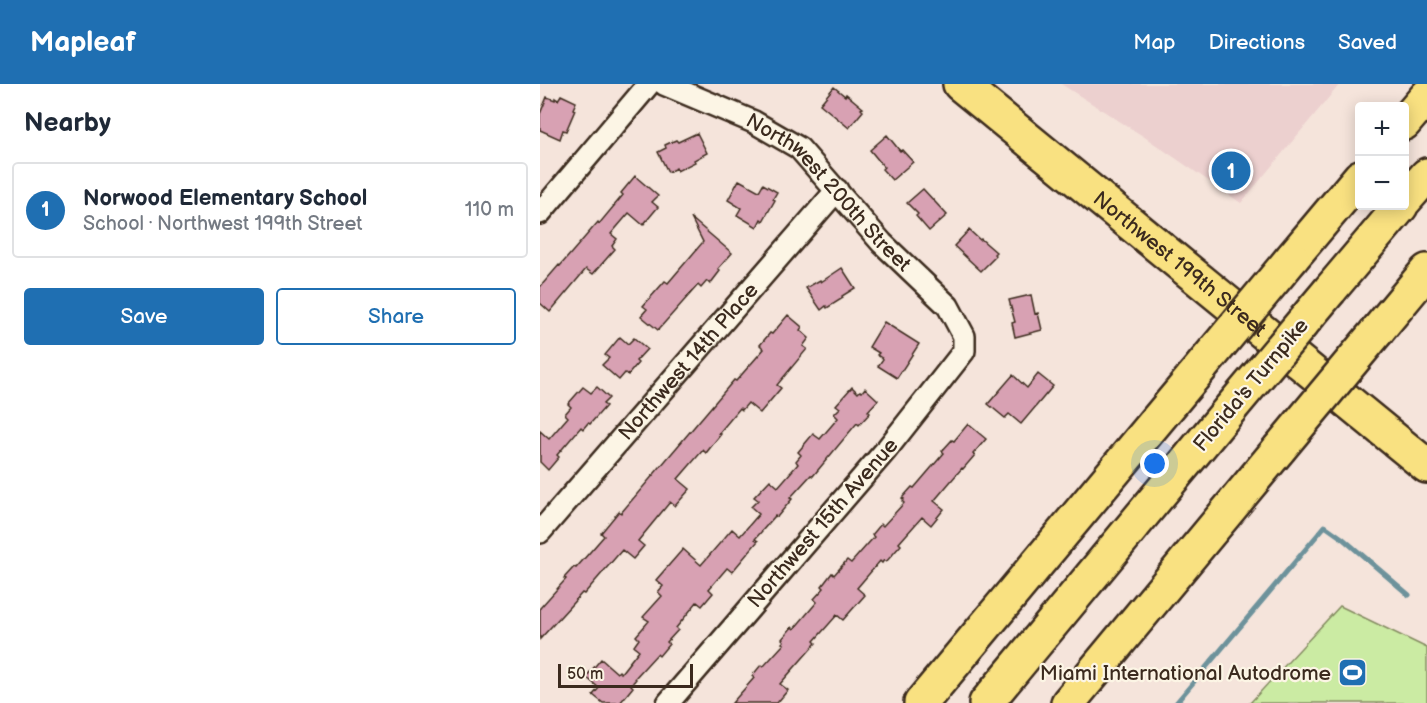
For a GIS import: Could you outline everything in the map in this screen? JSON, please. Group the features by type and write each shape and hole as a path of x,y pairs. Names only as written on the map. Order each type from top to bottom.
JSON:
{"main road":[{"name":"Northwest 199th Street","path":"960,84 1427,466"},
{"path":"1409,117 1427,96"},
{"path":"1409,195 1427,175"},
{"path":"921,703 1355,182"},
{"name":"Florida's Turnpike","path":"986,703 1398,210"},
{"path":"1068,703 1427,271"}],"street":[{"path":"540,213 649,84"},
{"name":"Northwest 200th Street","path":"664,84 754,122 799,148 882,243 948,306 964,336"},
{"name":"Northwest 14th Place","path":"540,532 837,190"},
{"name":"Northwest 15th Avenue","path":"668,703 886,450 964,351 964,336"}],"shaded area":[{"path":"1061,84 1340,84 1241,203 1146,138"}],"green space":[{"name":"Miami International Autodrome","path":"1340,606 1427,648 1427,703 1250,703"}],"building":[{"path":"834,87 863,108 849,128 820,104"},
{"path":"561,95 576,102 566,131 563,130 560,139 540,130 540,114 547,97 558,100"},
{"path":"697,133 707,153 677,171 676,168 668,172 658,152 666,148 665,145"},
{"path":"887,135 913,162 892,180 870,150"},
{"path":"635,176 658,196 652,202 658,207 643,225 629,213 611,234 617,239 612,246 615,249 593,274 586,269 550,312 540,303 540,287 598,222 599,224"},
{"path":"739,180 759,191 763,184 777,192 763,221 761,219 757,227 737,215 741,208 728,200"},
{"path":"923,189 947,215 929,231 916,216 918,214 907,203"},
{"path":"691,218 732,253 718,269 720,271 710,284 707,281 701,288 698,285 658,330 641,316 647,309 643,306 665,281 668,283 703,242"},
{"path":"969,230 996,252 994,254 996,256 981,271 954,246"},
{"path":"842,268 855,288 842,296 843,298 821,310 806,288 820,280 821,282"},
{"path":"1031,295 1035,314 1038,313 1042,330 1015,337 1012,323 1015,322 1009,300"},
{"path":"788,315 802,327 800,330 809,338 803,346 807,349 777,385 781,388 760,413 748,403 742,410 740,408 706,453 703,450 678,479 690,489 675,506 670,502 638,541 644,546 633,559 622,550 584,594 582,593 540,639 540,608 566,579 564,578 604,536 601,533 619,511 621,513 734,380 736,381 764,349 760,345"},
{"path":"884,322 919,344 897,378 878,366 883,359 877,355 879,353 869,347"},
{"path":"620,337 628,344 634,338 647,349 636,361 638,363 628,375 625,373 619,380 602,365 609,358 605,355"},
{"path":"1038,374 1053,386 1021,424 1009,414 1005,418 988,404 1013,375 1027,388"},
{"path":"583,387 591,393 597,387 609,398 603,404 606,406 590,424 588,423 583,429 581,427 557,455 559,457 548,470 540,462 540,431 549,439 568,417 565,414 571,407 568,404"},
{"path":"852,387 858,393 865,388 878,400 868,411 870,413 859,425 857,423 813,476 811,475 790,498 792,499 777,517 775,516 755,539 758,541 732,572 727,568 709,589 713,593 702,606 697,602 676,628 678,630 667,642 669,644 635,678 631,685 633,687 620,703 603,703 593,695 599,688 586,677 601,659 617,673 619,671 621,673 639,650 634,646 639,639 636,636 649,621 643,617 662,596 658,592 663,586 656,580 683,549 701,565 732,529 740,536 759,514 751,507 758,500 754,497 770,480 778,487 798,464 796,461 801,455 798,452 813,434 820,439 838,418 834,414 840,408 836,405"},
{"path":"968,424 986,439 973,454 975,455 934,501 944,509 931,525 922,517 886,562 880,561 857,588 865,595 843,620 837,615 780,684 788,690 777,703 732,703 754,678 752,676 761,665 763,667 784,644 782,639 792,627 794,629 817,602 814,599 824,588 822,586 832,573 834,575 847,560 851,563 874,537 872,535 881,524 883,526 904,503 902,498 912,487 914,488 944,453 942,451"}],"waterway":[{"path":"1176,703 1325,526 1409,595"}],"place":[{"name":"Norwood Elementary School","path":"1231,171"},
{"name":"Miami International Autodrome","path":"1352,673"}]}
